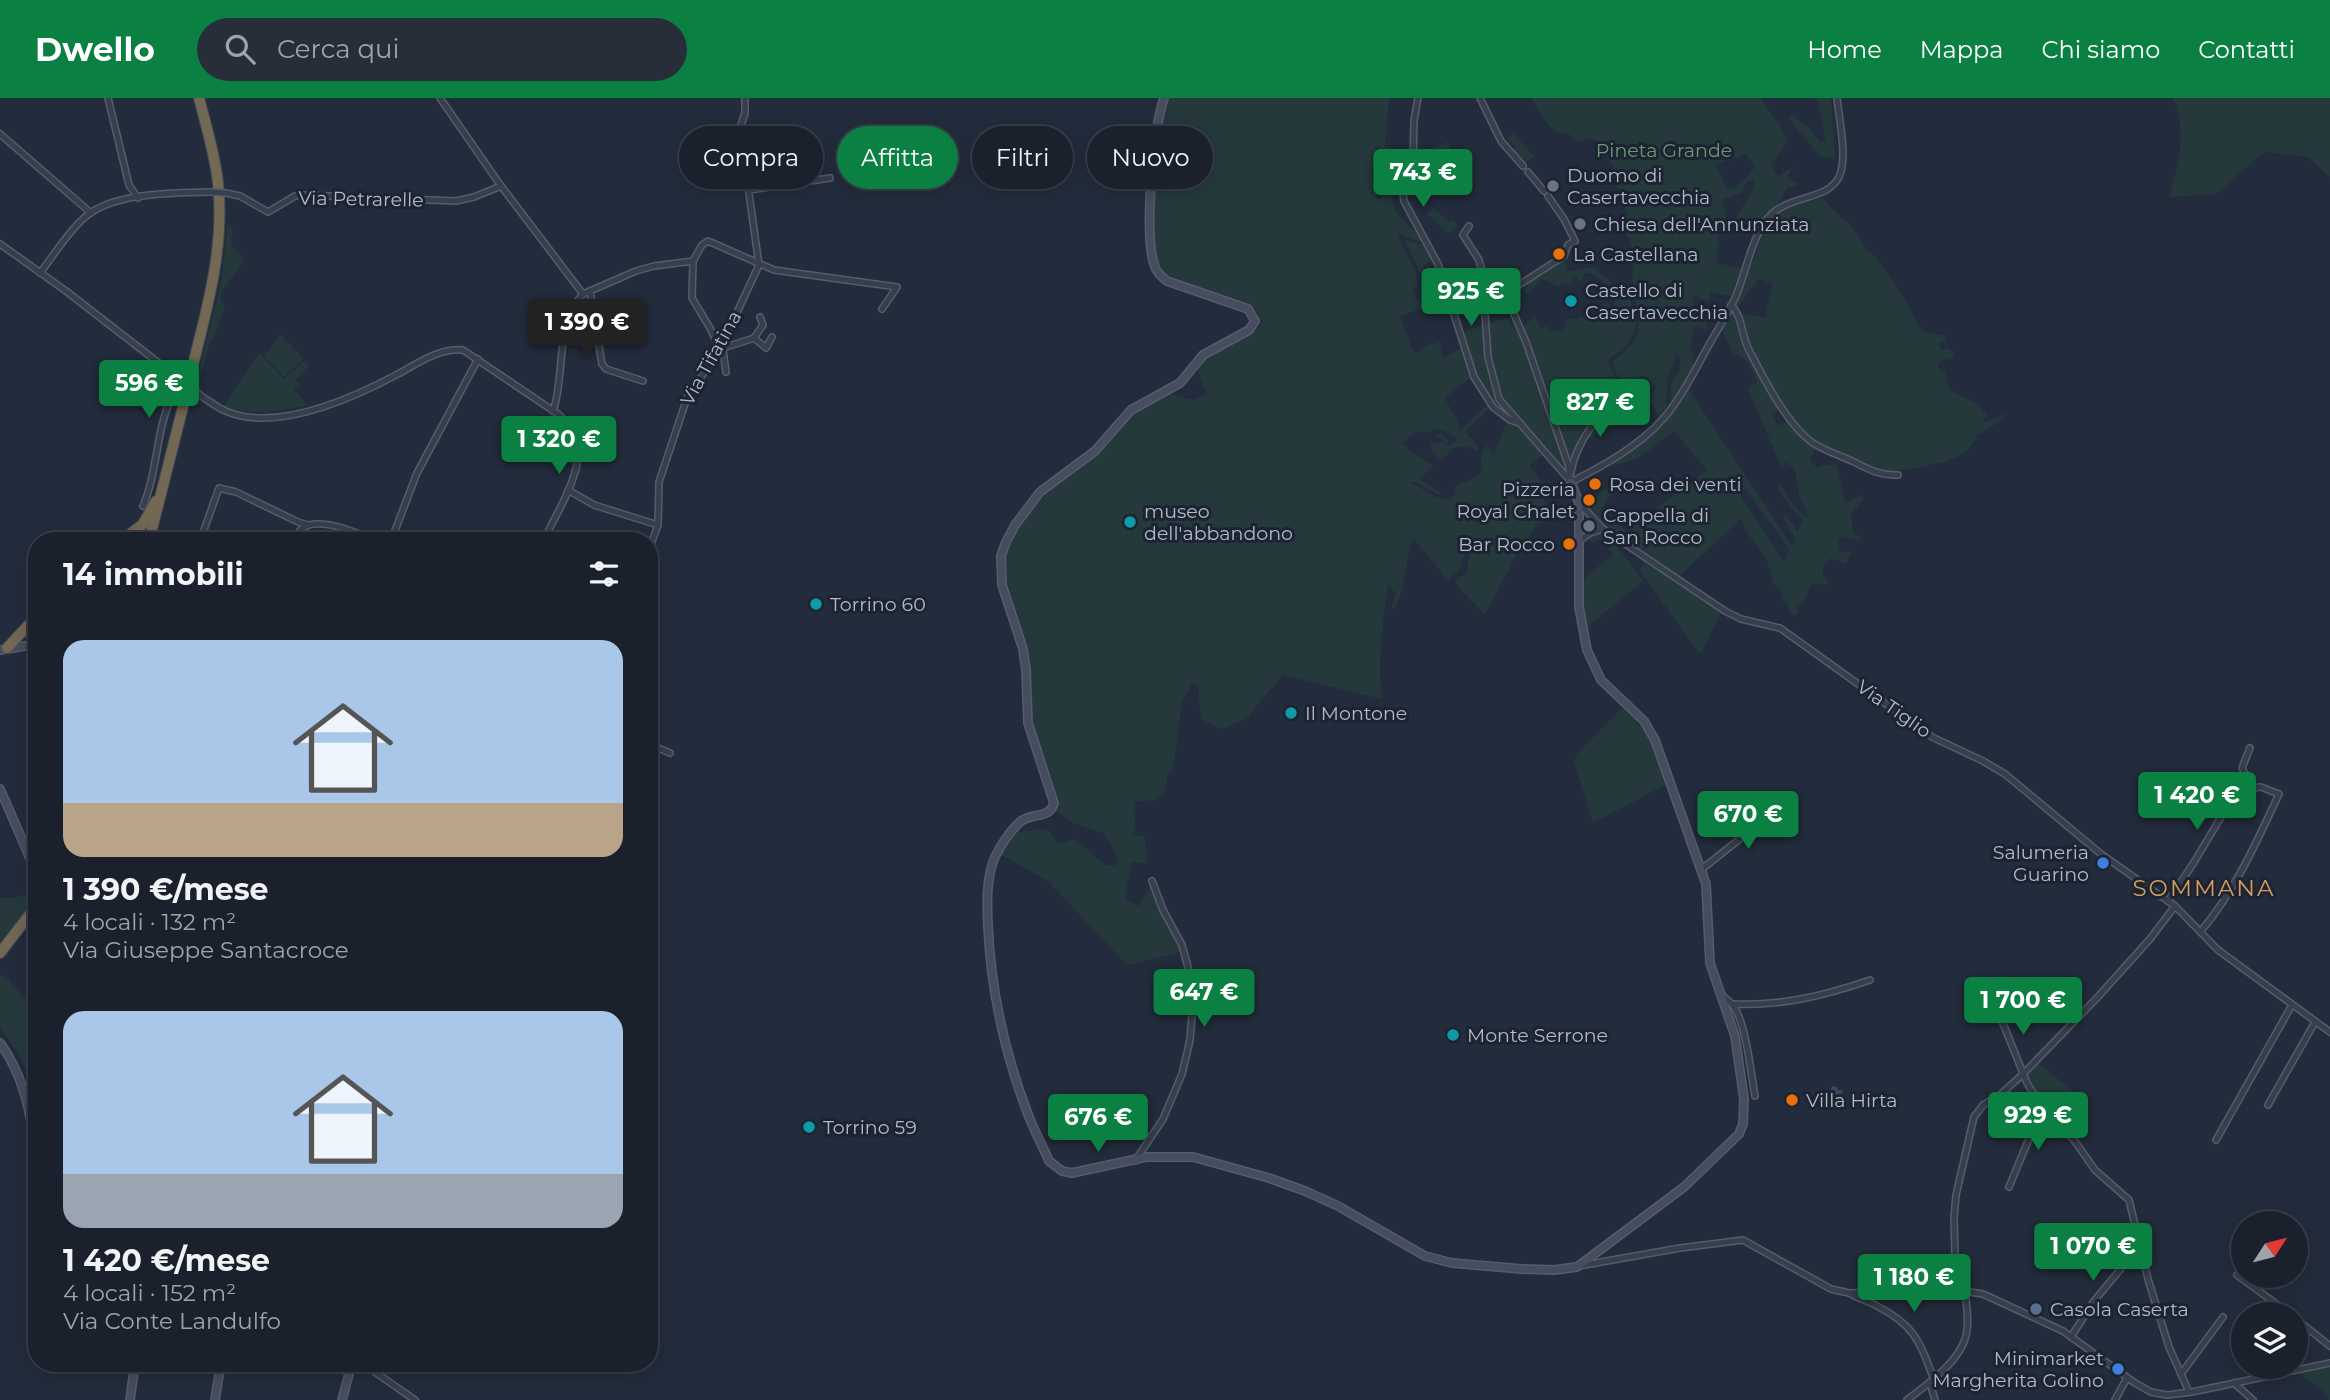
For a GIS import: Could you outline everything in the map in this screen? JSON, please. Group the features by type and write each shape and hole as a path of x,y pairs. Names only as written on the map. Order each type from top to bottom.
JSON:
{"highway":[{"path":"151,532 215,271 220,203 213,149 199,98"},
{"path":"132,532 142,524 161,492"},
{"path":"4,649 28,624"},
{"path":"0,953 28,917"}],"street":[{"path":"108,98 129,185 138,198"},
{"path":"440,98 500,186 583,294"},
{"path":"745,98 745,113 741,125 759,265"},
{"path":"1164,98 1156,129 1151,206 1154,265 1167,281 1248,309 1255,316 1255,321 1249,330 1203,355 1180,383 1131,410 1095,451 1040,492 1015,525 1001,556 1002,584 1023,649 1028,723 1054,803 1052,809 1044,815 1021,821 995,858 987,893 993,991 1005,1044 1029,1117 1049,1161 1062,1171 1072,1173 1158,1156 1193,1157 1269,1178 1338,1206 1425,1256 1452,1263 1554,1270 1743,1240 1823,1284 1888,1311 1910,1328 1922,1348 1935,1400"},
{"path":"1418,98 1413,121 1413,165 1406,170 1404,177 1404,201 1438,264 1474,377 1493,407 1510,420 1520,423"},
{"path":"1479,98 1501,141 1522,166"},
{"path":"1571,482 1630,447 1662,420 1684,389 1726,315 1765,221 1786,203 1830,188 1840,175 1843,159 1837,98"},
{"path":"0,134 91,213"},
{"path":"1528,172 1564,219 1575,241 1568,245 1564,256 1509,293 1510,305 1520,326 1579,503 1579,607 1587,650 1592,666 1608,687 1644,721 1655,740 1702,869 1708,899 1710,963 1735,1036 1745,1113 1739,1134 1684,1187 1577,1266"},
{"path":"750,190 830,178"},
{"name":"Via Petrarelle","path":"40,273 71,233 91,213 130,198 162,194 226,193 240,196 268,212 295,196 456,201 500,186"},
{"path":"1469,226 1463,235 1479,260 1482,271 1488,357 1496,391 1506,409 1571,482"},
{"path":"726,372 721,349 692,298 694,261 702,245 708,241 746,256 759,265 801,275 874,282 897,287 882,309"},
{"path":"0,244 200,395 228,412 256,418 330,405 359,395 438,353 463,350 554,411 580,435 580,459 547,532"},
{"path":"554,411 559,393 569,315 583,294 654,265 694,261"},
{"name":"Via Tifatina","path":"655,532 659,482 687,398 721,349 759,265"},
{"path":"590,291 602,364 606,369 643,381"},
{"path":"1731,305 1739,314 1748,348 1770,392 1801,432 1822,448 1874,472 1885,476 1898,475"},
{"path":"721,349 754,338 763,325 760,317"},
{"path":"754,338 766,348 772,337"},
{"path":"394,532 417,472 478,359"},
{"path":"1571,482 1573,463 1587,434 1607,407 1634,383"},
{"path":"142,506 154,465 161,426 171,398 180,389 200,395"},
{"path":"203,532 219,488 236,492 298,522 355,532"},
{"path":"568,490 594,505 657,525"},
{"name":"Via Tiglio","path":"1579,503 1603,529 1725,611 1741,619 1780,628 1932,737 2005,774 2101,854 2175,906 2218,950 2330,1032"},
{"path":"298,532 308,525"},
{"path":"1579,541 1590,533 1603,529"},
{"path":"4,649 28,645"},
{"path":"658,748 670,753"},
{"path":"2250,748 2242,768 2253,788"},
{"path":"2168,901 2227,807 2253,788 2260,787 2279,794 2250,855 2201,930"},
{"path":"0,789 28,853"},
{"path":"1702,869 1776,810"},
{"path":"1135,1161 1163,1119 1182,1074 1190,1040 1194,990 1182,945 1163,910 1152,881"},
{"path":"1956,1290 1956,1195 1974,1117 1983,1104 2000,1095 2096,999 2150,939 2175,906"},
{"path":"1732,1004 1760,1005 1818,997 1870,980"},
{"path":"1721,995 1732,1004 1745,1041 1755,1096"},
{"path":"2216,1140 2292,1005"},
{"path":"1998,1011 2023,1073 2042,1108 2074,1140 2095,1170 2126,1196 2169,1347 2191,1392 2199,1400"},
{"path":"2268,1105 2315,1021"},
{"path":"0,1043 21,1081 28,1103"},
{"path":"2009,1187 2042,1108"},
{"path":"2071,1337 2094,1301 2139,1247"},
{"path":"2255,1288 2274,1302"},
{"path":"1849,1293 1965,1290 1983,1294 2043,1321 2071,1337 2127,1378 2151,1392 2167,1395 2330,1363"},
{"path":"1907,1400 1954,1361 1968,1327 1965,1290"},
{"path":"2181,1374 2223,1317"},
{"path":"2308,1329 2330,1346"},
{"path":"130,1400 134,1372"},
{"path":"215,1400 220,1372"},
{"path":"342,1400 350,1372"},
{"path":"375,1372 415,1400"},
{"path":"2115,1400 2127,1378"},
{"path":"2234,1383 2253,1400"}],"green space":[{"path":"1167,98 1389,98 1385,146 1406,157 1405,164 1400,167 1402,179 1395,182 1391,190 1392,199 1401,218 1424,238 1424,243 1399,234 1398,237 1416,272 1418,285 1413,289 1417,300 1429,297 1426,301 1428,306 1400,316 1414,354 1431,343 1440,342 1442,359 1461,348 1471,377 1445,398 1461,429 1488,404 1491,407 1465,432 1476,443 1479,452 1468,447 1455,447 1441,460 1431,451 1431,444 1445,441 1433,436 1440,433 1449,446 1458,439 1448,432 1436,429 1428,433 1413,433 1402,443 1412,453 1434,466 1419,479 1442,493 1439,495 1417,482 1411,482 1435,497 1450,499 1457,492 1454,486 1473,479 1483,470 1483,450 1488,445 1493,455 1507,422 1517,425 1543,455 1529,466 1549,491 1543,501 1550,507 1522,545 1485,614 1455,581 1467,573 1472,550 1464,555 1461,567 1448,580 1413,538 1401,594 1393,611 1396,594 1388,584 1380,656 1382,699 1283,675 1246,719 1221,729 1201,719 1198,685 1192,683 1182,703 1173,769 1168,774 1165,791 1155,800 1134,802 1135,830 1132,834 1145,837 1147,863 1131,862 1125,899 1138,906 1152,885 1168,921 1168,928 1173,931 1182,952 1127,965 1047,880 1001,855 1014,833 1037,829 1050,831 1057,842 1065,843 1075,839 1106,866 1116,865 1119,860 1104,833 1075,824 1055,810 1055,786 1034,730 1028,656 1007,595 1004,574 1012,537 1023,520 1051,490 1103,448 1141,408 1171,394 1194,400 1206,394 1197,367 1208,356 1259,328 1262,322 1255,308 1172,278 1159,264 1153,226 1154,189 1213,189 1213,126 1161,126","holes":["1376,148 1388,152 1380,199 1377,199 1372,175"]},
{"name":"Pineta Grande","path":"1531,98 1761,98 1785,135 1787,141 1771,165 1778,176 1793,167 1787,177 1798,183 1797,186 1788,187 1758,230 1737,230 1735,219 1754,188 1754,181 1747,181 1742,193 1722,200 1726,215 1725,232 1719,232 1717,263 1744,269 1733,297 1711,292 1707,302 1697,296 1693,297 1695,313 1704,314 1708,328 1704,330 1698,326 1694,329 1690,351 1694,355 1693,368 1671,404 1671,382 1681,369 1681,358 1676,356 1667,379 1666,408 1659,417 1650,402 1656,386 1641,376 1624,388 1613,365 1613,361 1632,343 1639,327 1632,249 1629,238 1617,221 1627,216 1617,187 1617,175 1600,143 1590,138 1576,142 1569,134 1556,131","holes":["1746,154 1755,167 1747,178 1733,189 1727,188 1715,165"]},
{"path":"1813,98 1831,98 1835,159 1820,156 1788,118 1792,114 1811,130 1821,143 1826,141 1818,102"},
{"path":"2173,98 2330,98 2330,177 2308,157 2264,152 2216,194 2169,197 2181,136"},
{"path":"1513,133 1535,157 1527,162 1524,159 1518,160 1512,152 1516,148 1506,138"},
{"path":"1448,142 1451,154 1434,158 1431,148"},
{"path":"1811,199 1823,199 1859,236 1865,248 1876,257 1908,304 1918,326 1928,333 1945,335 1945,341 1938,344 1941,350 1948,348 1955,354 1952,359 1942,360 1938,365 1939,370 1945,372 1950,390 1979,405 1982,412 1987,412 1983,422 2007,414 1998,423 1976,435 1977,439 1961,455 1920,467 1878,470 1822,446 1803,430 1771,388 1748,344 1740,312 1765,318 1773,285 1759,278 1738,307 1736,306 1764,231 1784,207"},
{"path":"1433,208 1449,222 1452,220 1457,225 1449,234 1427,214"},
{"path":"227,225 233,229 231,245 245,259 223,289 220,300 225,305 208,347 200,379 203,391 216,404 195,388 222,279"},
{"path":"1405,240 1428,246 1434,259 1423,266 1428,276 1433,275 1434,283 1424,281"},
{"path":"1565,257 1568,271 1593,267 1617,287 1619,285 1629,299 1635,315 1631,338 1608,361 1622,391 1602,410 1570,464 1522,326 1534,316 1541,329 1546,326 1552,332 1562,330 1566,319 1587,317 1592,322 1600,316 1596,311 1606,302 1612,306 1616,300 1602,281 1590,273 1583,275 1583,281 1573,277 1573,283 1568,285 1562,282 1559,287 1542,279 1527,294 1523,289 1528,286 1525,283"},
{"path":"1731,313 1735,313 1754,365 1781,409 1772,414 1778,426 1786,422 1783,416 1785,413 1818,447 1809,459 1817,468 1822,465 1837,465 1845,502 1863,495 1864,498 1851,514 1853,532 1861,537 1860,541 1842,536 1838,540 1840,552 1852,551 1846,564 1831,558 1824,564 1822,575 1828,580 1827,585 1811,584 1804,602 1796,607 1798,612 1795,616 1789,612 1789,606 1783,601 1781,590 1773,584 1767,560 1745,530 1741,519 1679,576 1605,526 1585,506 1604,490 1618,485 1621,489 1608,498 1600,511 1627,531 1707,470 1674,431 1636,458 1611,465 1663,426 1688,388 1792,546 1795,538 1783,519 1785,514 1798,532 1803,519 1777,487 1780,483 1790,501 1806,517 1809,516 1799,495 1795,470 1786,461 1782,469 1748,388 1757,382 1747,361 1734,355 1722,330","holes":["1746,489 1789,549 1784,563 1740,494"]},
{"path":"1509,318 1515,331 1519,330 1566,469 1562,469 1501,396 1491,358 1489,323"},
{"path":"1483,325 1484,351 1489,375 1498,399 1513,419 1493,401 1479,380 1460,333"},
{"path":"280,335 304,358 284,377 264,356"},
{"path":"259,353 284,379 304,361 309,366 295,380 299,384 294,390 308,405 255,412 224,406"},
{"path":"1612,407 1621,421 1589,438"},
{"path":"1601,532 1617,546 1643,581 1585,629 1580,586 1613,554 1602,539 1592,543 1588,537"},
{"path":"1645,559 1721,613 1700,654 1640,571"},
{"path":"1622,708 1646,734 1667,784 1593,823 1574,761 1576,755"},
{"path":"28,893 28,910 0,945 0,898 14,898"},
{"path":"0,975 28,1001 28,1076 13,1045 0,1028"},
{"path":"2038,1063 2083,1099 2058,1118 2035,1092 2027,1073"},
{"path":"2330,1366 2330,1400 2329,1396 2308,1379 2308,1371"}],"water":[{"path":"1832,1086 1843,1090 1837,1108 1833,1107 1832,1102 1826,1101"}],"place":[{"name":"Duomo di Casertavecchia","path":"1553,186"},
{"name":"Chiesa dell'Annunziata","path":"1580,224"},
{"name":"La Castellana","path":"1559,254"},
{"name":"Castello di Casertavecchia","path":"1571,301"},
{"name":"Rosa dei venti","path":"1595,484"},
{"name":"Pizzeria Royal Chalet","path":"1589,500"},
{"name":"museo dell'abbandono","path":"1130,522"},
{"name":"Cappella di San Rocco","path":"1589,526"},
{"name":"Bar Rocco","path":"1569,544"},
{"name":"Torrino 60","path":"816,604"},
{"name":"Il Montone","path":"1291,713"},
{"name":"Salumeria Guarino","path":"2103,863"},
{"name":"Monte Serrone","path":"1453,1035"},
{"name":"Villa Hirta","path":"1792,1100"},
{"name":"Torrino 59","path":"809,1127"},
{"name":"Casola Caserta","path":"2036,1309"},
{"name":"Minimarket Margherita Golino","path":"2118,1369"}],"district":[{"name":"SOMMANA","path":"2204,888"}]}
